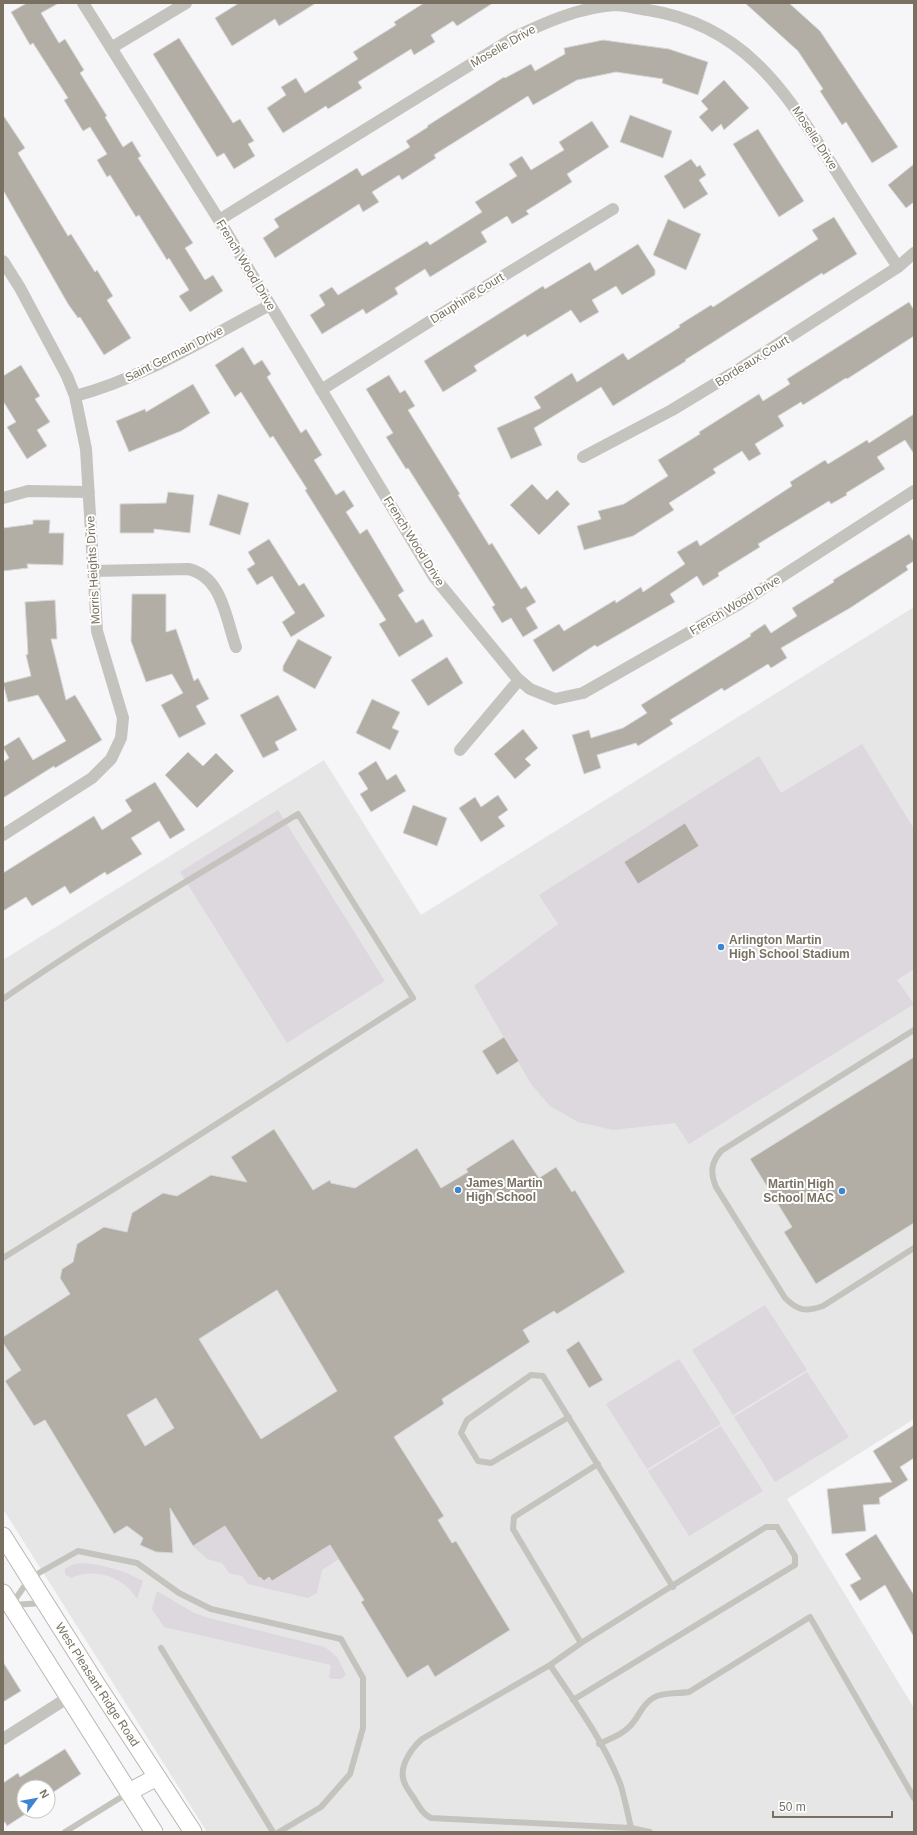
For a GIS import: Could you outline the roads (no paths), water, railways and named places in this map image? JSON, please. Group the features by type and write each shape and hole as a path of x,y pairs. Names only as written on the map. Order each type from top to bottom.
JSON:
{"main road":[{"name":"West Pleasant Ridge Road","path":"3,1536 193,1832"},
{"path":"7,1599 154,1832"},
{"path":"129,1792 158,1777"}],"street":[{"name":"French Wood Drive","path":"83,3 219,220 434,577 519,680 530,689 555,699 583,693 739,604 914,491"},
{"path":"111,48 186,3"},
{"name":"Moselle Drive","path":"219,220 515,37 541,24 581,11 616,5 673,14 715,33 745,52 773,79 798,112 898,267"},
{"name":"Dauphine Court","path":"322,390 462,301 613,209"},
{"name":"Bordeaux Court","path":"584,457 672,410 733,373 898,267 914,253"},
{"name":"Morris Heights Drive","path":"3,261 20,288 67,376 75,396 86,449 97,631 123,718 121,738 111,759 92,778 3,835"},
{"name":"Saint Germain Drive","path":"75,396 98,390 135,375 270,305"},
{"path":"3,498 28,491 89,492"},
{"path":"93,571 188,569 197,571 207,578 216,589 236,647"},
{"path":"460,750 519,680"},
{"path":"3,1739 69,1697"}],"lane":[{"path":"3,1000 41,972 298,814 414,998 160,1161 3,1258"},
{"path":"914,1030 721,1151 714,1159 712,1167 716,1187 785,1298 800,1309 808,1310 823,1306 914,1248"},
{"path":"569,1417 492,1463 478,1461 461,1433 467,1420 531,1376 543,1376 569,1417 598,1464 673,1587"},
{"path":"581,1643 513,1529 514,1517 598,1464"},
{"path":"573,1700 795,1565 795,1556 777,1527 766,1527 550,1664 422,1739 414,1746 409,1754 403,1774 404,1783 424,1815 432,1818 650,1832"},
{"path":"7,1599 30,1578 78,1551 137,1563 179,1593 212,1609 342,1639 363,1678 363,1728 350,1774 321,1807 279,1832"},
{"path":"7,1599 45,1602"},
{"path":"599,1744 628,1728 635,1720 642,1707 652,1698 665,1694 689,1692 810,1617 914,1798"},
{"path":"162,1648 273,1832"},
{"path":"550,1664 599,1744 621,1787 632,1830"},
{"path":"65,1832 129,1792"}],"place":[{"name":"Arlington Martin High School Stadium","path":"721,947"},
{"name":"James Martin High School","path":"458,1190"},
{"name":"Martin High School MAC","path":"842,1191"}]}
